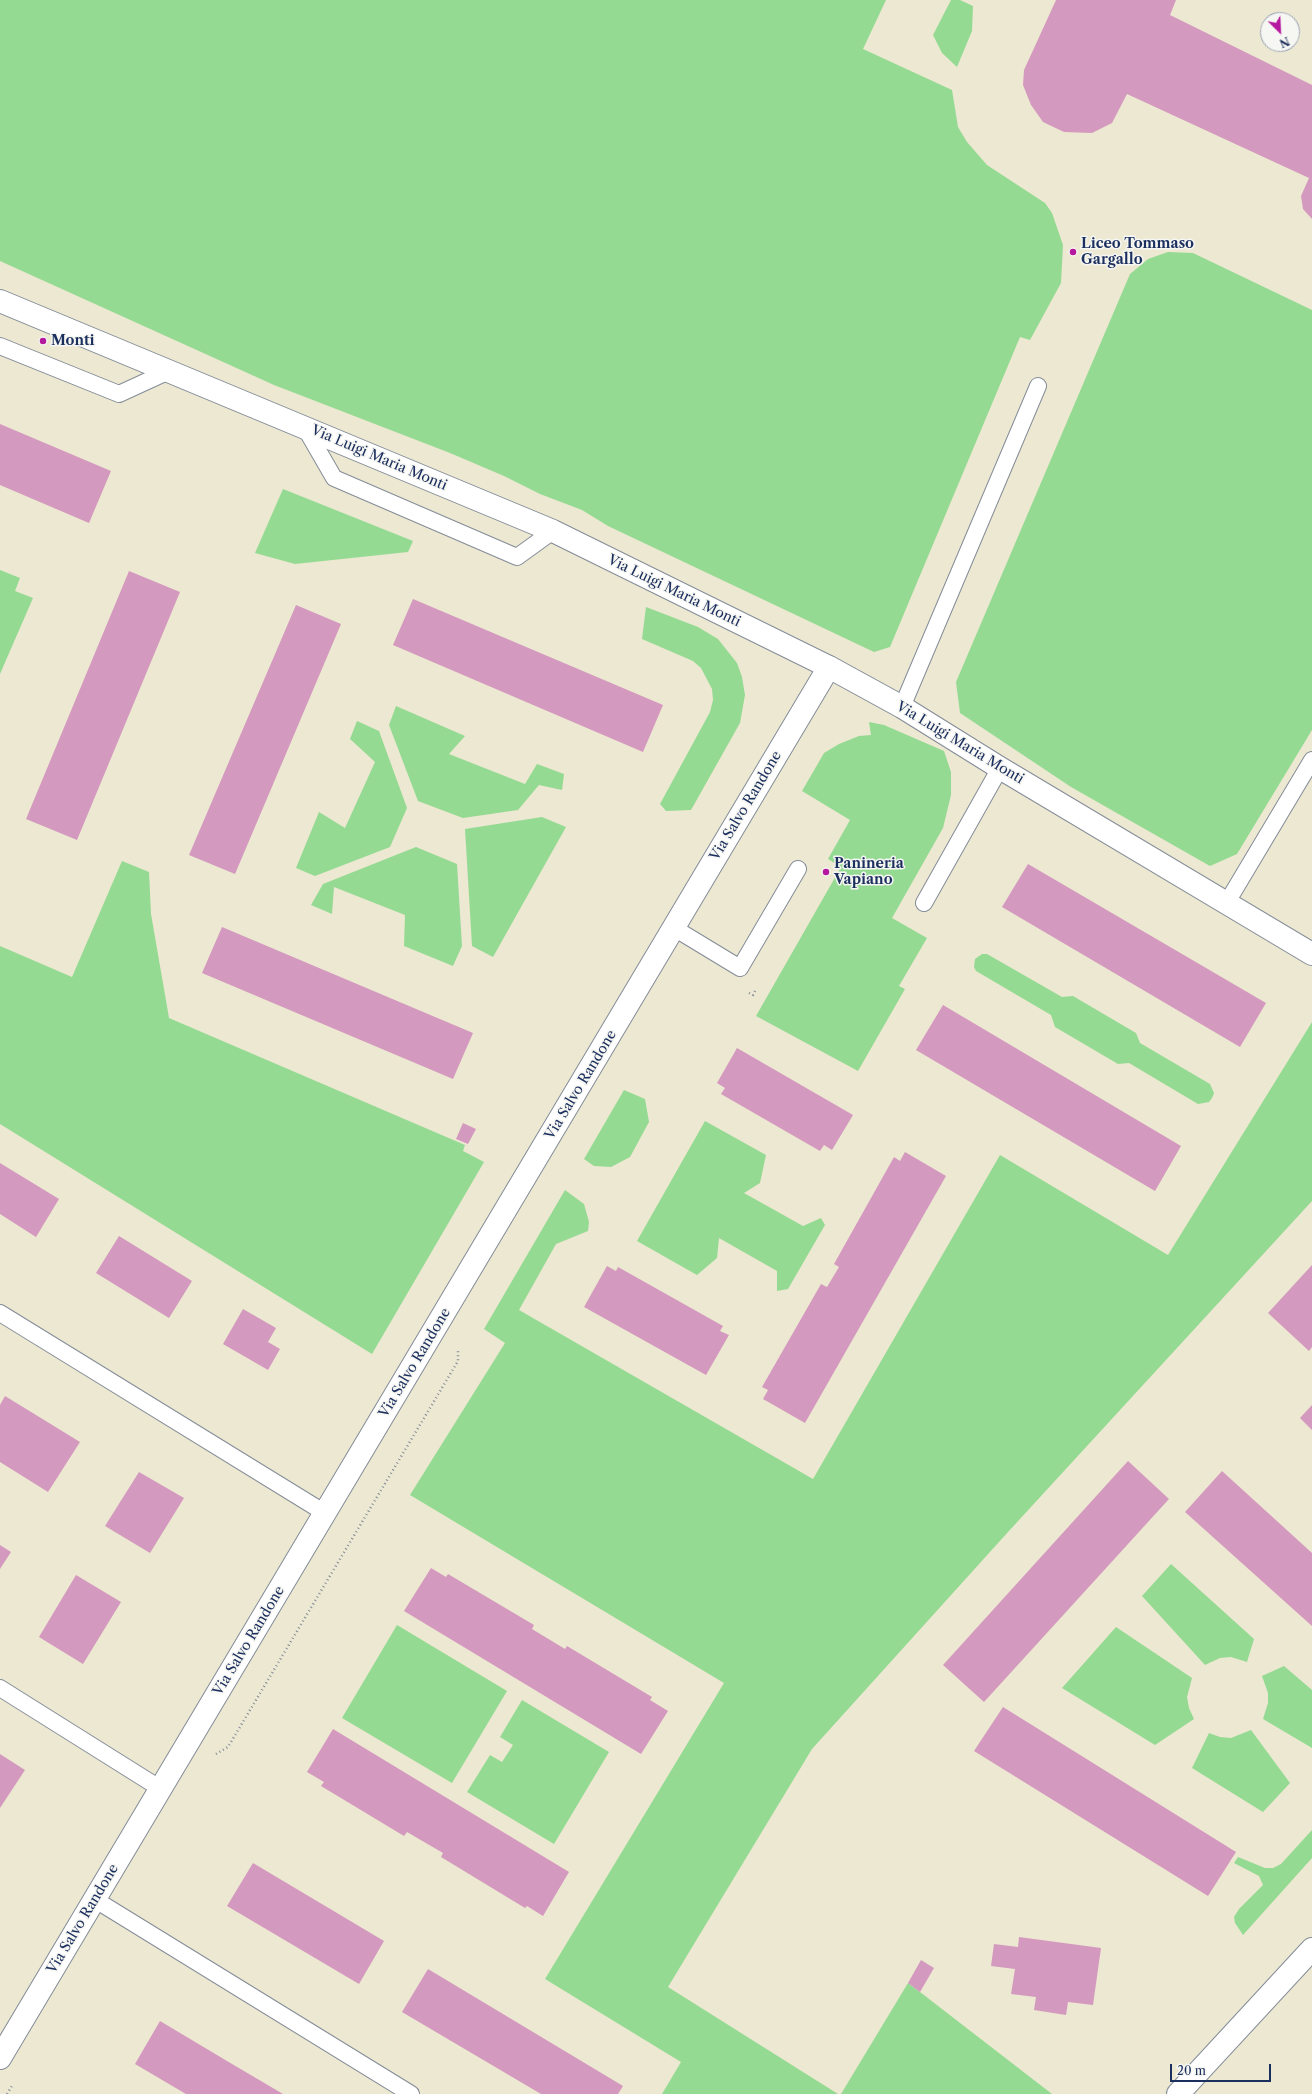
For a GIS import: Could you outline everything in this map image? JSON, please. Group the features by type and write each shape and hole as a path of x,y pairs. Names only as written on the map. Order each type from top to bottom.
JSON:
{"street":[{"name":"Via Luigi Maria Monti","path":"0,301 554,531 829,668 902,707 1000,768 1312,954"},
{"name":"Via Salvo Randone","path":"0,2058 829,668"},
{"path":"1178,2094 1312,1949"}],"lane":[{"path":"0,346 119,394 169,371"},
{"path":"902,707 1038,386"},
{"path":"304,426 334,478 517,557 554,531"},
{"path":"1226,904 1312,760"},
{"path":"924,903 1000,768"},
{"path":"674,928 740,968 798,869"},
{"path":"0,1313 325,1513"},
{"path":"0,1688 161,1789"},
{"path":"94,1900 411,2094"}],"path":[{"path":"746,991 752,995 756,988"},
{"path":"210,1758 228,1747 458,1361 458,1348"},
{"path":"7,2094 15,2080"}],"green space":[{"path":"0,0 886,0 863,49 952,90 958,127 967,142 987,165 1045,203 1052,213 1063,245 1061,283 1030,340 1020,337 890,647 874,652 608,526 582,510 540,494 504,476 450,453 274,385 0,261"},
{"path":"951,0 960,0 973,6 972,31 957,67 942,53 933,35"},
{"path":"1168,252 1193,253 1312,310 1312,730 1237,854 1210,866 1071,787 960,713 956,682 1130,274 1148,259"},
{"path":"283,489 413,541 408,552 295,564 255,553"},
{"path":"0,570 20,578 15,591 33,598 0,674"},
{"path":"646,607 698,627 718,639 737,663 742,677 745,695 740,723 691,810 666,811 660,804 710,712 713,700 712,689 701,668 693,661 642,639"},
{"path":"396,706 465,736 449,754 525,784 537,764 564,774 562,790 539,785 518,810 463,818 418,801 389,725"},
{"path":"357,721 379,731 407,808 390,847 315,876 296,868 319,812 345,828 375,762 350,739"},
{"path":"869,722 884,725 944,751 951,772 951,795 943,828 892,918 927,938 899,986 905,989 858,1071 756,1016 841,867 828,859 850,820 802,791 824,753 839,744 859,736 871,735"},
{"path":"542,817 566,827 493,957 472,946 465,829"},
{"path":"416,847 457,864 462,946 453,966 404,946 405,915 334,887 332,914 311,905 323,884"},
{"path":"122,861 149,872 151,914 169,1018 465,1145 463,1151 484,1162 372,1354 0,1124 0,946 72,977"},
{"path":"982,954 987,954 1062,997 1073,996 1136,1033 1140,1043 1210,1084 1214,1093 1212,1098 1209,1102 1198,1104 1129,1063 1118,1064 1055,1027 1051,1015 976,971 974,967 975,959"},
{"path":"1312,1022 1312,1201 1008,1532 812,1749 668,1987 838,2094 662,2094 681,2062 545,1979 724,1683 410,1495 505,1343 484,1329 565,1190 584,1204 589,1222 588,1231 556,1244 519,1310 813,1479 1000,1155 1168,1255"},
{"path":"624,1090 645,1099 649,1122 630,1157 611,1167 594,1166 584,1159"},
{"path":"705,1121 766,1155 760,1183 744,1193 803,1226 821,1218 825,1225 788,1289 777,1291 777,1271 719,1238 717,1258 697,1275 637,1241"},
{"path":"1171,1564 1254,1639 1247,1662 1231,1657 1220,1658 1205,1665 1142,1596"},
{"path":"397,1625 507,1691 452,1783 342,1718"},
{"path":"1116,1627 1192,1678 1187,1697 1189,1708 1194,1719 1155,1745 1062,1688"},
{"path":"1284,1666 1312,1690 1312,1748 1263,1719 1268,1703 1268,1693 1262,1676"},
{"path":"522,1700 609,1752 554,1844 467,1792 490,1755 502,1762 513,1745 500,1737"},
{"path":"1251,1730 1290,1783 1263,1812 1192,1768 1209,1733 1220,1737 1231,1738"},
{"path":"1312,1830 1312,1858 1243,1935 1235,1923 1234,1917 1239,1909 1263,1885 1259,1876 1234,1863 1238,1857 1265,1868 1273,1868 1281,1864"},
{"path":"908,1983 920,1992 1052,2094 841,2094"}],"building":[{"path":"1056,0 1176,0 1170,15 1312,85 1312,219 1303,209 1301,196 1309,178 1127,94 1112,123 1092,133 1064,132 1043,122 1031,105 1023,85 1024,70"},
{"path":"0,424 111,471 89,523 0,485"},
{"path":"129,571 180,592 77,840 26,819"},
{"path":"413,599 663,705 643,752 393,645"},
{"path":"296,605 341,624 235,874 189,855"},
{"path":"1028,864 1266,1003 1240,1047 1002,907"},
{"path":"222,927 473,1033 453,1079 202,973"},
{"path":"943,1005 1181,1146 1155,1191 916,1050"},
{"path":"737,1048 853,1115 832,1150 824,1145 820,1151 721,1094 725,1088 717,1083"},
{"path":"463,1123 476,1129 468,1144 456,1139"},
{"path":"905,1152 946,1176 805,1423 763,1399 768,1390 762,1387 821,1284 827,1287 839,1267 834,1264 894,1157 900,1161"},
{"path":"0,1163 59,1199 36,1237 0,1214"},
{"path":"119,1236 192,1281 169,1318 96,1273"},
{"path":"1312,1265 1312,1347 1309,1351 1268,1313"},
{"path":"607,1266 616,1271 618,1267 723,1326 720,1331 729,1335 706,1375 584,1307"},
{"path":"243,1309 276,1328 268,1342 280,1349 268,1370 223,1344"},
{"path":"5,1396 80,1442 48,1492 0,1462 0,1405"},
{"path":"1312,1405 1312,1430 1300,1418"},
{"path":"1128,1461 1169,1499 984,1702 943,1665"},
{"path":"1222,1471 1312,1553 1312,1626 1185,1512"},
{"path":"139,1472 184,1498 150,1553 105,1526"},
{"path":"0,1545 11,1552 0,1569"},
{"path":"431,1568 446,1577 448,1574 534,1625 532,1629 565,1649 567,1646 652,1697 650,1700 668,1711 641,1754 404,1611"},
{"path":"76,1575 121,1602 83,1664 39,1637"},
{"path":"1003,1707 1236,1852 1208,1896 974,1751"},
{"path":"333,1729 569,1872 543,1916 527,1906 525,1908 441,1857 443,1853 407,1832 404,1836 321,1786 324,1782 307,1772"},
{"path":"0,1754 25,1770 0,1808"},
{"path":"253,1863 384,1941 359,1984 227,1906"},
{"path":"1019,1937 1101,1948 1093,2005 1068,2002 1066,2015 1034,2010 1036,1997 1011,1994 1015,1969 991,1966 994,1944 1018,1947"},
{"path":"921,1960 934,1968 920,1992 908,1983"},
{"path":"428,1969 623,2086 618,2094 541,2094 402,2012"},
{"path":"160,2021 283,2094 186,2094 135,2064"}],"place":[{"name":"Liceo Tommaso Gargallo","path":"1073,252"},
{"name":"Monti","path":"43,341"},
{"name":"Panineria Vapiano","path":"826,872"}]}
